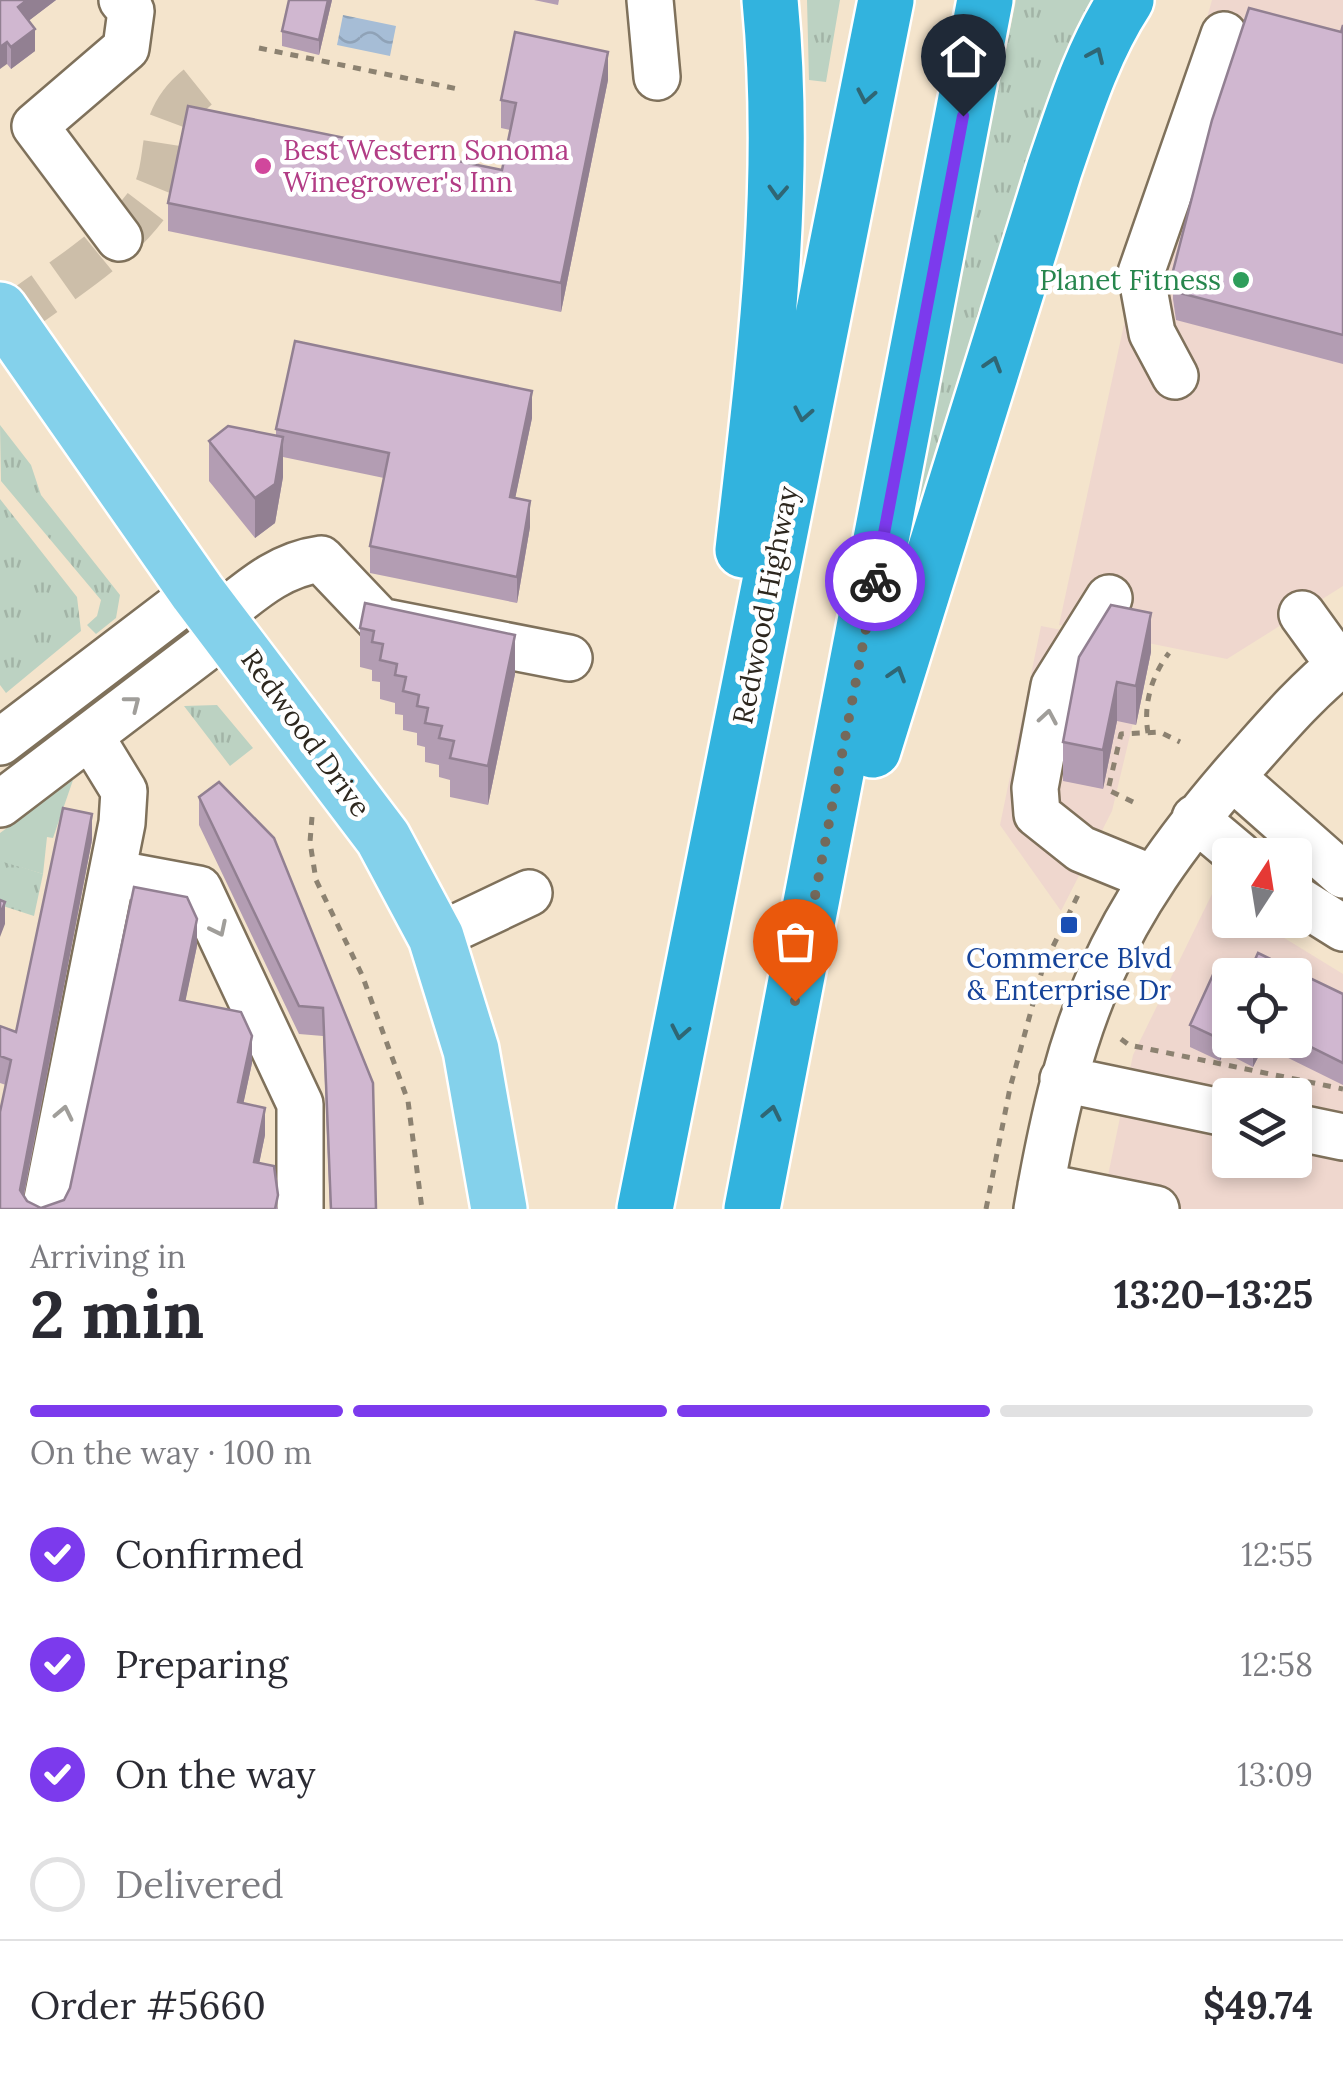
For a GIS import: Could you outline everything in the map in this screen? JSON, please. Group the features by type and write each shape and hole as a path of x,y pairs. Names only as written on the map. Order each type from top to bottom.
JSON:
{"highway":[{"path":"699,936 774,277 780,164 770,0"},
{"name":"Redwood Highway","path":"645,1209 886,0"},
{"path":"752,1209 985,0"},
{"path":"795,1001 1059,154 1089,72 1126,0"}],"main road":[{"name":"Redwood Drive","path":"0,310 215,613 383,838 436,938 471,1050 499,1209"}],"street":[{"path":"119,238 35,126 126,48 132,12 122,0"},
{"path":"650,0 658,76"},
{"path":"1174,376 1152,334 1141,273 1224,35"},
{"path":"0,742 215,613 272,574 296,563 321,559 380,622 568,658"},
{"path":"1109,598 1054,686 1035,788 1037,814 1081,849 1152,878"},
{"path":"0,804 90,736 215,613"},
{"path":"1156,1209 1039,1198 1063,1079 1098,976 1152,878 1195,818 1308,690 1341,663 1302,614"},
{"path":"45,1209 113,873 124,791 90,736"},
{"path":"1232,776 1342,873"},
{"path":"1195,818 1219,838"},
{"path":"113,873 199,888 300,1104 300,1209"},
{"path":"436,938 529,893"},
{"path":"1312,909 1343,928"},
{"path":"1063,1079 1212,1110"},
{"path":"1312,1131 1343,1137"}],"path":[{"path":"259,48 458,89"},
{"path":"1148,732 1145,717 1152,675 1169,653"},
{"path":"1134,802 1108,790 1121,734 1160,732 1180,742"},
{"path":"300,802 312,817 310,842 316,880 362,975 408,1101 422,1209"},
{"path":"986,1209 1010,1088 1043,967 1098,856"},
{"path":"1120,1039 1129,1045 1343,1089"}],"shaded area":[{"path":"1212,0 1343,0 1343,586 1227,659 1059,625 1136,269"},
{"path":"1041,626 1151,647 1112,811 1061,911 1000,825"},
{"path":"1212,894 1212,938 1284,938 1343,974 1343,1209 1101,1209 1133,1055"}],"green space":[{"path":"807,0 840,0 826,82 809,80"},
{"path":"1016,0 1097,0 916,556 904,555"},
{"path":"0,425 31,465 41,495 120,595 116,618 96,634 87,625 97,616 101,600 1,481"},
{"path":"0,499 77,597 81,631 6,693 0,685"},
{"path":"217,705 253,748 230,766 184,706"},
{"path":"73,780 53,838 47,837 43,874 0,861 0,833"},
{"path":"0,860 43,874 34,916 0,905"}],"water":[{"path":"343,15 396,26 390,56 337,45"}],"building":[{"path":"0,0 27,0 18,7 35,29 11,47 7,42 0,47"},
{"path":"289,0 328,0 319,40 282,31"},
{"path":"1249,8 1341,32 1343,25 1343,335 1176,292 1173,271 1212,120"},
{"name":"Best Western Sonoma Winegrower's Inn","path":"515,32 608,52 561,283 168,203 188,106 502,170 516,103 501,100"},
{"path":"295,341 532,391 510,497 530,501 517,577 370,546 389,453 276,429"},
{"path":"228,426 283,437 275,484 255,498 209,441"},
{"path":"365,603 515,635 488,766 450,758 454,741 439,738 442,726 425,723 428,708 417,706 419,695 403,691 406,677 395,675 397,664 380,660 383,644 372,642 374,631 360,628"},
{"path":"1111,605 1151,613 1136,686 1117,682 1103,750 1063,742 1079,657"},
{"path":"219,782 274,838 373,1083 376,1209 331,1209 323,1008 299,1006 199,797"},
{"path":"63,808 92,814 20,1190 27,1201 41,1208 64,1200 70,1188 134,887 187,897 197,919 180,1000 241,1012 252,1036 238,1102 265,1108 254,1162 274,1166 278,1195 275,1209 0,1209 0,1112 11,1060 0,1056 0,1026 16,1032"},
{"path":"1212,977 1212,1035 1190,1025"},
{"path":"1312,979 1343,994 1343,1063 1312,1048"}],"tunnel":[{"path":"8,320 101,252 135,220 157,188 174,115 199,86"}],"way so far":[{"path":"795,1001 875,581"}],"place":[{"name":"Best Western Sonoma Winegrower's Inn","path":"263,166"},
{"name":"Planet Fitness","path":"1241,280"},
{"name":"Commerce Blvd & Enterprise Dr","path":"1069,925"}],"route":[{"path":"875,581 963,116"}]}
